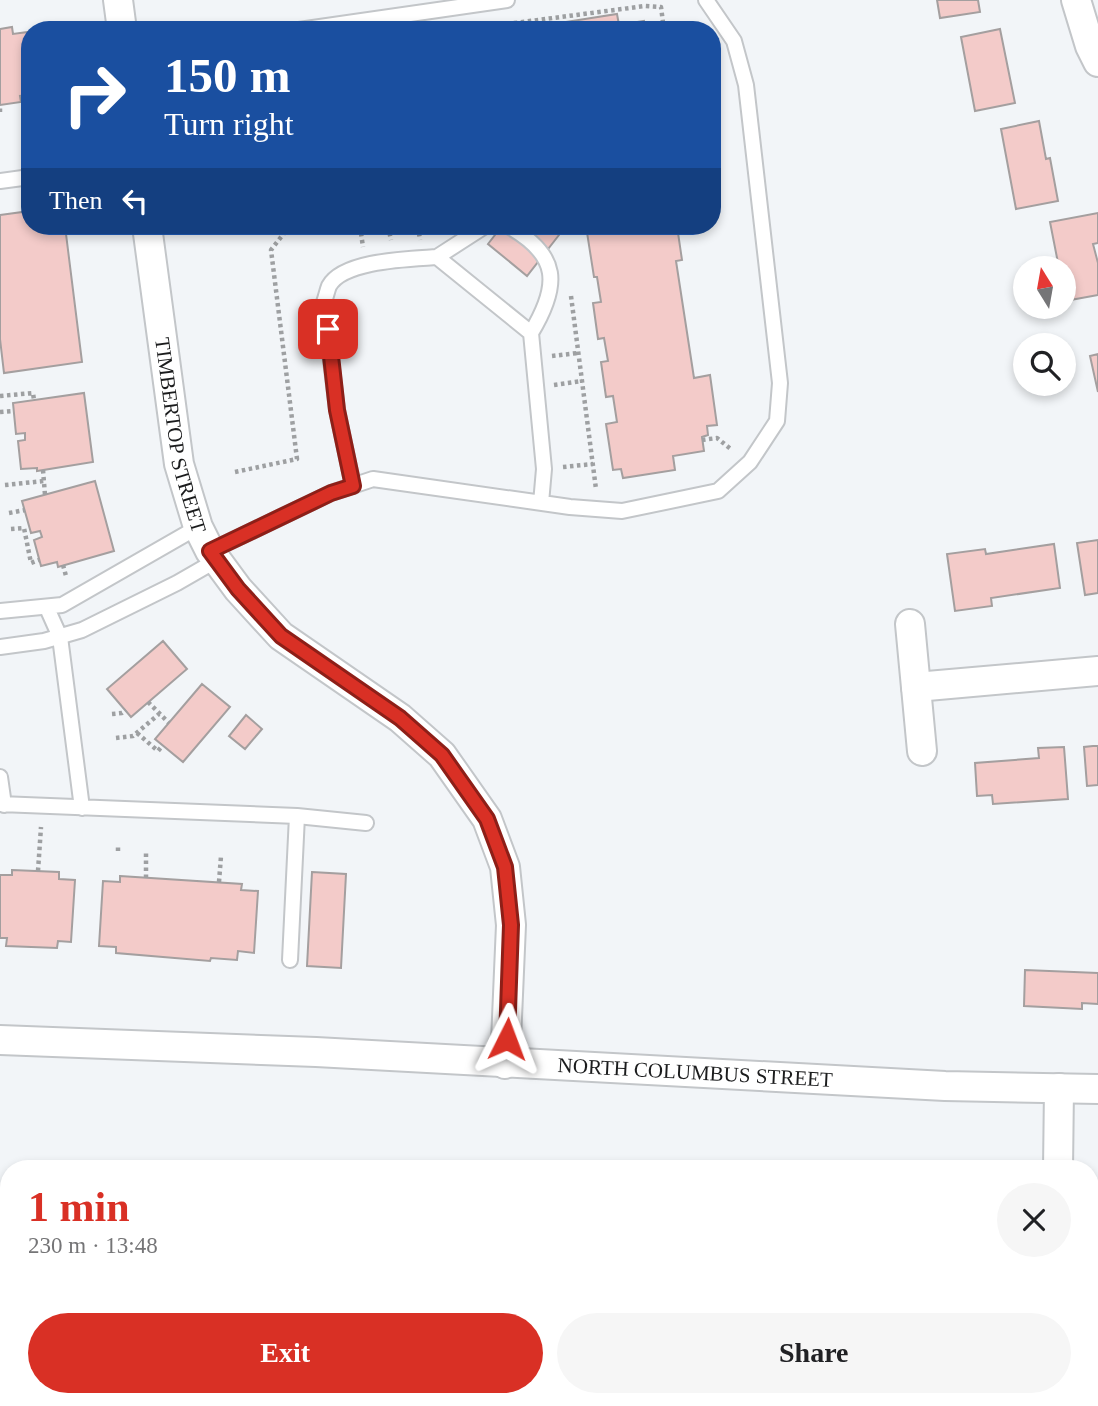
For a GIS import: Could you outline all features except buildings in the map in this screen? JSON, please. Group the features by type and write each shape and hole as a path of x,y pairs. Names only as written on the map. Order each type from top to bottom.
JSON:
{"street":[{"path":"118,0 121,21"},
{"path":"1076,0 1090,46 1098,62"},
{"name":"TIMBERTOP STREET","path":"148,235 179,464 208,546 238,589 281,636 400,718 442,755 487,819 505,867 511,925 505,1064"},
{"path":"910,624 922,751"},
{"path":"916,687 1098,671"},
{"name":"NORTH COLUMBUS STREET","path":"0,1040 264,1050 945,1086 1098,1089"},
{"path":"1058,1160 1059,1088"}],"lane":[{"path":"361,21 507,0"},
{"path":"706,0 720,21"},
{"path":"0,611 62,605 331,493 373,479 541,503 622,511 718,491 750,462 777,421 780,383 746,85 734,41 721,22"},
{"path":"0,181 21,178"},
{"path":"353,486 337,410 332,369 324,302 329,285 341,273 359,266 437,257 471,235"},
{"path":"525,235 546,258 552,284 545,310 531,333 544,469 541,503"},
{"path":"437,257 531,333"},
{"path":"0,647 44,641 82,630 177,583 208,546"},
{"path":"47,608 60,636 82,808"},
{"path":"0,777 2,804 298,816 366,823"},
{"path":"290,960 298,816"}],"path":[{"path":"527,21 645,6 661,7 663,21"},
{"path":"0,111 1,105"},
{"path":"235,472 297,459 271,250 283,235"},
{"path":"570,294 596,492 608,491"},
{"path":"0,396 33,393 34,400"},
{"path":"0,412 13,411"},
{"path":"702,440 717,438 732,449 725,457"},
{"path":"544,469 593,464"},
{"path":"43,470 45,495"},
{"path":"5,485 44,481"},
{"path":"9,513 24,510"},
{"path":"11,529 24,528 31,563 40,560"},
{"path":"63,565 66,576"},
{"path":"148,702 169,723"},
{"path":"112,714 126,710"},
{"path":"116,738 136,733 159,714"},
{"path":"136,733 158,751 163,745"},
{"path":"38,871 41,806"},
{"path":"146,852 146,878"},
{"path":"219,882 221,856"}],"route":[{"path":"328,329 337,410 353,486 331,493 210,551 238,589 281,636 400,718 442,755 487,819 505,867 511,925 507,1039"}]}
